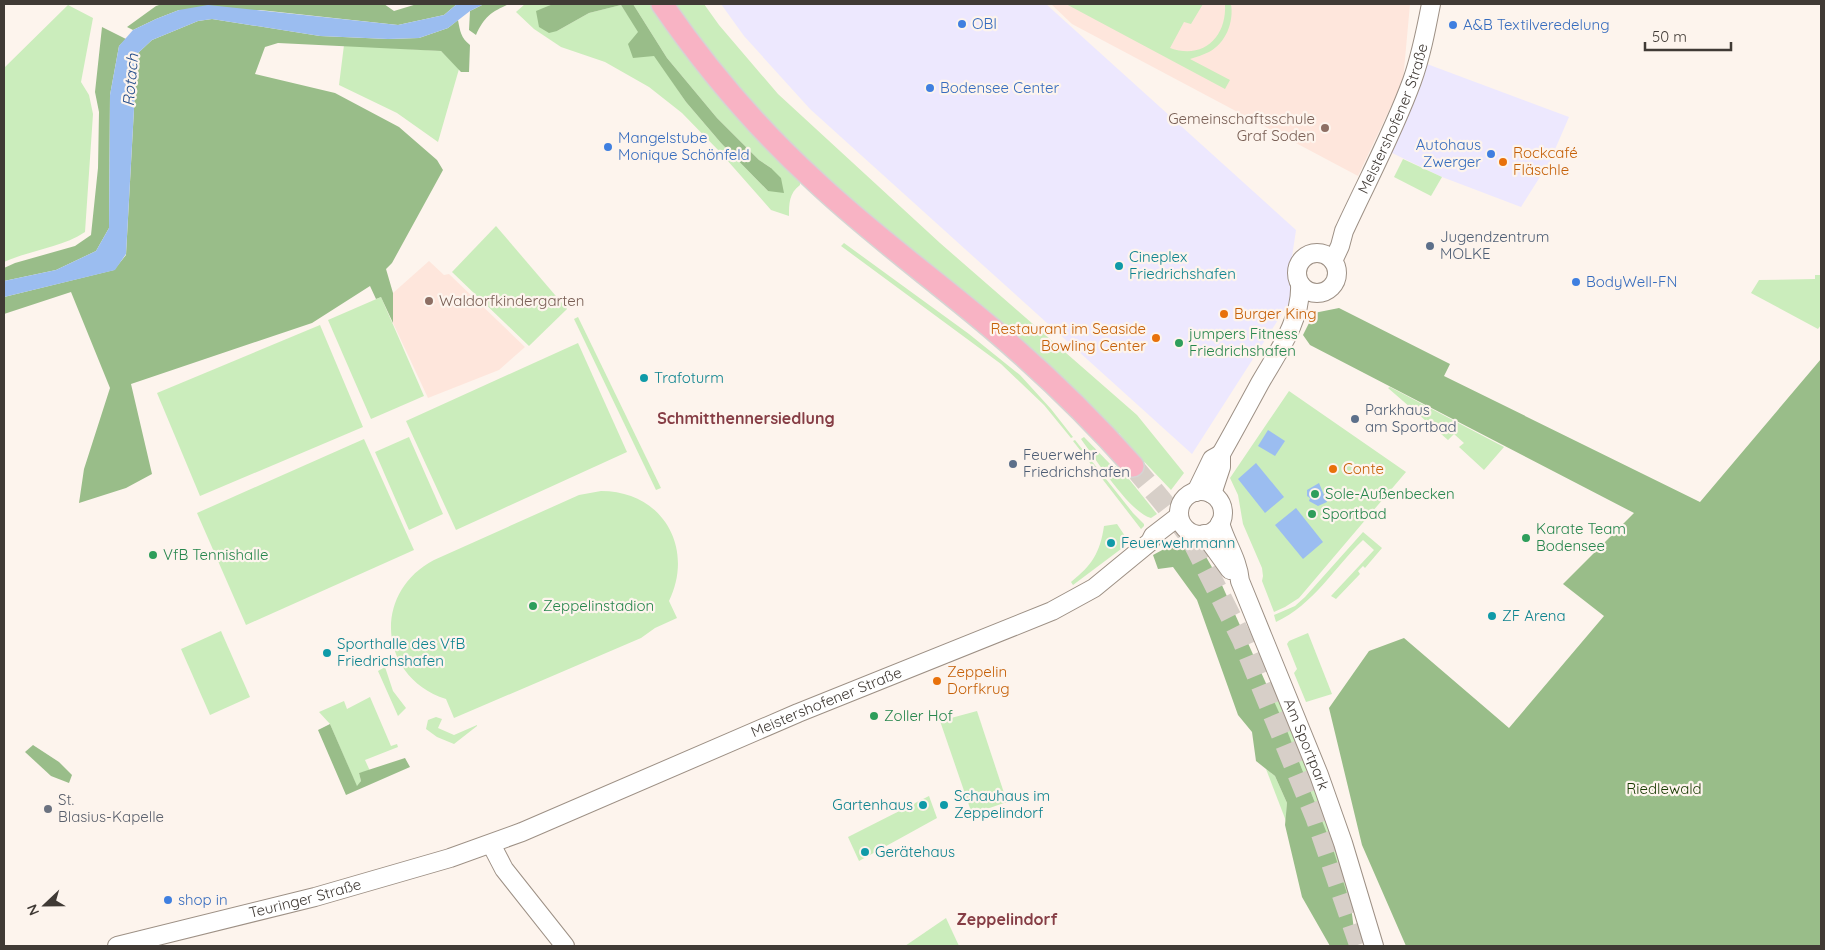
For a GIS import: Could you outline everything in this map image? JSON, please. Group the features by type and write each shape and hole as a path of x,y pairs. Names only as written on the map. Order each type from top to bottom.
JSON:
{"main road":[{"path":"662,4 721,82 786,154 840,204 1038,368 1070,398 1133,466"}],"street":[{"name":"Meistershofener Straße","path":"1328,257 1340,246 1344,231 1412,82 1432,4"},
{"path":"1312,254 1328,257 1337,267 1336,280 1330,289 1319,293 1308,291 1300,284 1297,271 1302,260 1312,254"},
{"name":"Meistershofener Straße","path":"491,844 798,713 1052,611 1094,588 1150,542 1154,536 1183,523 1181,502 1186,496 1204,493 1221,467 1221,454 1294,319 1301,294 1300,284"},
{"name":"Meistershofener Straße","path":"1294,319 1312,297 1319,293"},
{"path":"1183,523 1197,534 1204,534 1216,528 1220,523 1222,517 1221,504 1204,493"},
{"name":"Am Sportpark","path":"1220,523 1222,532 1238,566 1240,581 1319,775 1343,843 1374,946"},
{"name":"Am Sportpark","path":"1204,534 1218,551 1231,572 1240,581"},
{"path":"491,844 504,869 565,946"},
{"name":"Teuringer Straße","path":"117,946 314,897 450,858 491,844"},
{"name":"Am Sportpark","path":"1363,910 1379,946"}],"shaded area":[{"path":"721,4 1046,4 1296,230 1292,257 1294,295 1192,454 810,109 744,36"},
{"name":"Gemeinschaftsschule Graf Soden","path":"1051,4 1410,4 1403,81 1358,176 1072,24"},
{"path":"1427,64 1569,117 1550,161 1521,207 1442,177 1388,151 1420,85"},
{"path":"429,261 444,275 449,274 525,347 499,370 428,398 393,323 393,293"}],"green space":[{"path":"162,4 384,4 394,11 417,4 457,4 444,15 398,25 260,10 179,10 133,30 127,27 156,6"},
{"path":"484,4 509,4 489,16 476,35 469,30 470,11"},
{"path":"525,4 553,4 549,6 557,31 589,13 621,5 686,102 721,143 768,191 771,168 759,160 717,118 667,58 633,4 652,4 800,180 800,185 796,188 790,199 789,216 771,210 719,151 682,113 649,87 605,62 561,47 534,29 516,12"},
{"path":"553,4 633,4 667,58 717,118 759,160 781,178 784,193 768,191 721,143 686,102 654,56 633,58 628,44 638,32 621,5 589,13 557,31 549,33 539,27 536,11"},
{"path":"673,4 704,4 719,25 778,94 940,243 1137,415 1184,473 1171,490 1119,433 1116,436 821,175 753,106 729,78"},
{"path":"1066,4 1203,4 1191,24 1184,22 1170,48 1193,51 1211,43 1217,36 1225,16 1225,4 1231,4 1230,25 1224,38 1209,52 1190,59 1230,80 1225,89"},
{"path":"68,5 93,18 81,82 89,95 93,114 85,232 66,242 4,262 4,68"},
{"path":"212,19 320,36 388,39 419,38 448,28 458,20 461,34 470,45 469,72 461,72 441,51 278,43 265,47 255,74 335,93 399,127 437,160 443,170 392,263 386,269 393,293 393,323 381,297 376,299 370,286 312,323 131,384 152,474 126,488 79,503 84,469 110,388 71,292 4,314 4,297 114,270 126,255 137,54 152,40 198,21"},
{"path":"102,27 126,39 119,46 110,95 109,228 96,251 56,270 4,281 4,268 15,263 75,246 91,235 98,168 99,112 95,92"},
{"path":"344,45 441,51 459,69 438,142 397,113 339,85"},
{"path":"1403,159 1442,177 1431,196 1394,177"},
{"path":"496,226 567,309 529,346 452,272"},
{"path":"844,243 969,334 1020,375 1073,437 1071,438 1044,405 1001,364 841,246"},
{"path":"1815,275 1821,275 1821,325 1818,329 1751,293 1759,280 1815,279"},
{"path":"381,297 424,396 371,419 328,320"},
{"name":"Riedlewald","path":"1339,308 1450,364 1444,376 1700,502 1821,359 1821,946 1406,946 1362,845 1329,708 1369,651 1404,638 1509,728 1604,616 1563,584 1634,513 1310,345 1303,335 1314,313"},
{"path":"578,317 661,488 656,490 574,319"},
{"path":"320,325 363,427 200,496 157,393"},
{"path":"578,343 627,452 456,530 406,421"},
{"path":"1390,387 1504,447 1484,470 1459,447 1464,443 1454,434 1448,440 1388,388"},
{"name":"Sportbad","path":"1289,391 1406,472 1299,598 1274,612 1262,581 1262,568 1243,524 1238,495 1230,478"},
{"path":"409,437 443,514 409,530 375,452"},
{"path":"1084,437 1111,465 1120,468 1157,514 1151,518 1143,514 1123,496 1081,439"},
{"path":"364,439 414,550 246,625 197,513"},
{"path":"1075,440 1133,513 1144,524 1141,529 1073,441"},
{"name":"Zeppelinstadion","path":"601,491 623,494 641,501 656,512 668,526 675,542 678,561 676,581 669,601 677,618 655,628 641,638 454,718 446,699 424,688 407,673 396,654 391,634 392,613 400,593 414,575 434,560 579,495"},
{"path":"1117,524 1127,539 1125,546 1073,585 1071,582 1094,558 1100,544 1104,526"},
{"path":"1363,532 1382,548 1365,568 1363,566 1358,571 1360,574 1336,599 1331,596 1374,550 1363,540 1312,596 1289,615 1276,622 1274,615 1295,606 1305,597"},
{"path":"1177,542 1201,548 1221,583 1286,728 1333,849 1351,906 1356,946 1330,946 1302,897 1285,825 1287,803 1275,776 1256,761 1252,732 1238,715 1197,600 1173,567 1158,569 1153,555"},
{"path":"221,631 250,697 210,715 181,649"},
{"path":"1308,633 1332,694 1306,702 1294,673 1297,669 1287,644 1289,641"},
{"path":"385,667 393,691 406,708 398,716 378,671"},
{"path":"1272,684 1300,744 1355,905 1351,906 1312,795 1267,686"},
{"path":"370,697 391,746 397,744 398,747 365,760 370,771 359,773 361,781 357,787 330,724 319,712 344,701 347,709"},
{"path":"977,711 1007,802 972,814 940,721"},
{"path":"436,717 442,719 438,728 454,735 477,726 454,744 437,737 426,729 428,720"},
{"path":"330,724 357,786 361,781 359,773 405,758 410,767 346,795 318,730"},
{"path":"33,745 59,762 72,775 69,783 51,776 25,752"},
{"path":"1266,769 1275,776 1287,803 1286,821"},
{"path":"929,796 937,818 859,861 848,837"},
{"path":"946,918 959,946 905,946"}],"water":[{"name":"Rotach","path":"457,4 484,4 470,11 448,28 419,38 388,39 320,36 212,19 198,21 152,40 137,54 126,254 115,270 4,297 4,281 56,270 96,251 109,228 110,95 119,46 133,30 179,10 208,5 398,25 444,15"},
{"path":"1268,430 1285,441 1275,456 1258,446"},
{"path":"1256,463 1284,497 1265,513 1238,479"},
{"name":"Sole-Außenbecken","path":"1319,483 1327,502 1318,506 1309,501 1310,498 1307,496 1307,490"},
{"path":"1296,508 1323,542 1303,559 1275,525"}],"tunnel":[{"path":"1133,466 1191,538 1242,639 1316,818 1360,946"}],"place":[{"name":"OBI","path":"962,24"},
{"name":"A&B Textilveredelung","path":"1453,25"},
{"name":"Bodensee Center","path":"930,88"},
{"name":"Gemeinschaftsschule Graf Soden","path":"1325,128"},
{"name":"Mangelstube Monique Schönfeld","path":"608,147"},
{"name":"Autohaus Zwerger","path":"1491,154"},
{"name":"Rockcafé Fläschle","path":"1503,162"},
{"name":"Jugendzentrum MOLKE","path":"1430,246"},
{"name":"Cineplex Friedrichshafen","path":"1119,266"},
{"name":"BodyWell-FN","path":"1576,282"},
{"name":"Waldorfkindergarten","path":"429,301"},
{"name":"Burger King","path":"1224,314"},
{"name":"Restaurant im Seaside Bowling Center","path":"1156,338"},
{"name":"jumpers Fitness Friedrichshafen","path":"1179,343"},
{"name":"Trafoturm","path":"644,378"},
{"name":"Parkhaus am Sportbad","path":"1355,419"},
{"name":"Feuerwehr Friedrichshafen","path":"1013,464"},
{"name":"Conte","path":"1333,469"},
{"name":"Sole-Außenbecken","path":"1315,494"},
{"name":"Sportbad","path":"1312,514"},
{"name":"Karate Team Bodensee","path":"1526,538"},
{"name":"Feuerwehrmann","path":"1111,543"},
{"name":"VfB Tennishalle","path":"153,555"},
{"name":"Zeppelinstadion","path":"533,606"},
{"name":"ZF Arena","path":"1492,616"},
{"name":"Sporthalle des VfB Friedrichshafen","path":"327,653"},
{"name":"Zeppelin Dorfkrug","path":"937,681"},
{"name":"Zoller Hof","path":"874,716"},
{"name":"Gartenhaus","path":"923,805"},
{"name":"Schauhaus im Zeppelindorf","path":"944,805"},
{"name":"St. Blasius-Kapelle","path":"48,809"},
{"name":"Gerätehaus","path":"865,852"},
{"name":"shop in","path":"168,900"}],"district":[{"name":"Schmitthennersiedlung","path":"746,418"},
{"name":"Zeppelindorf","path":"1007,919"}]}
